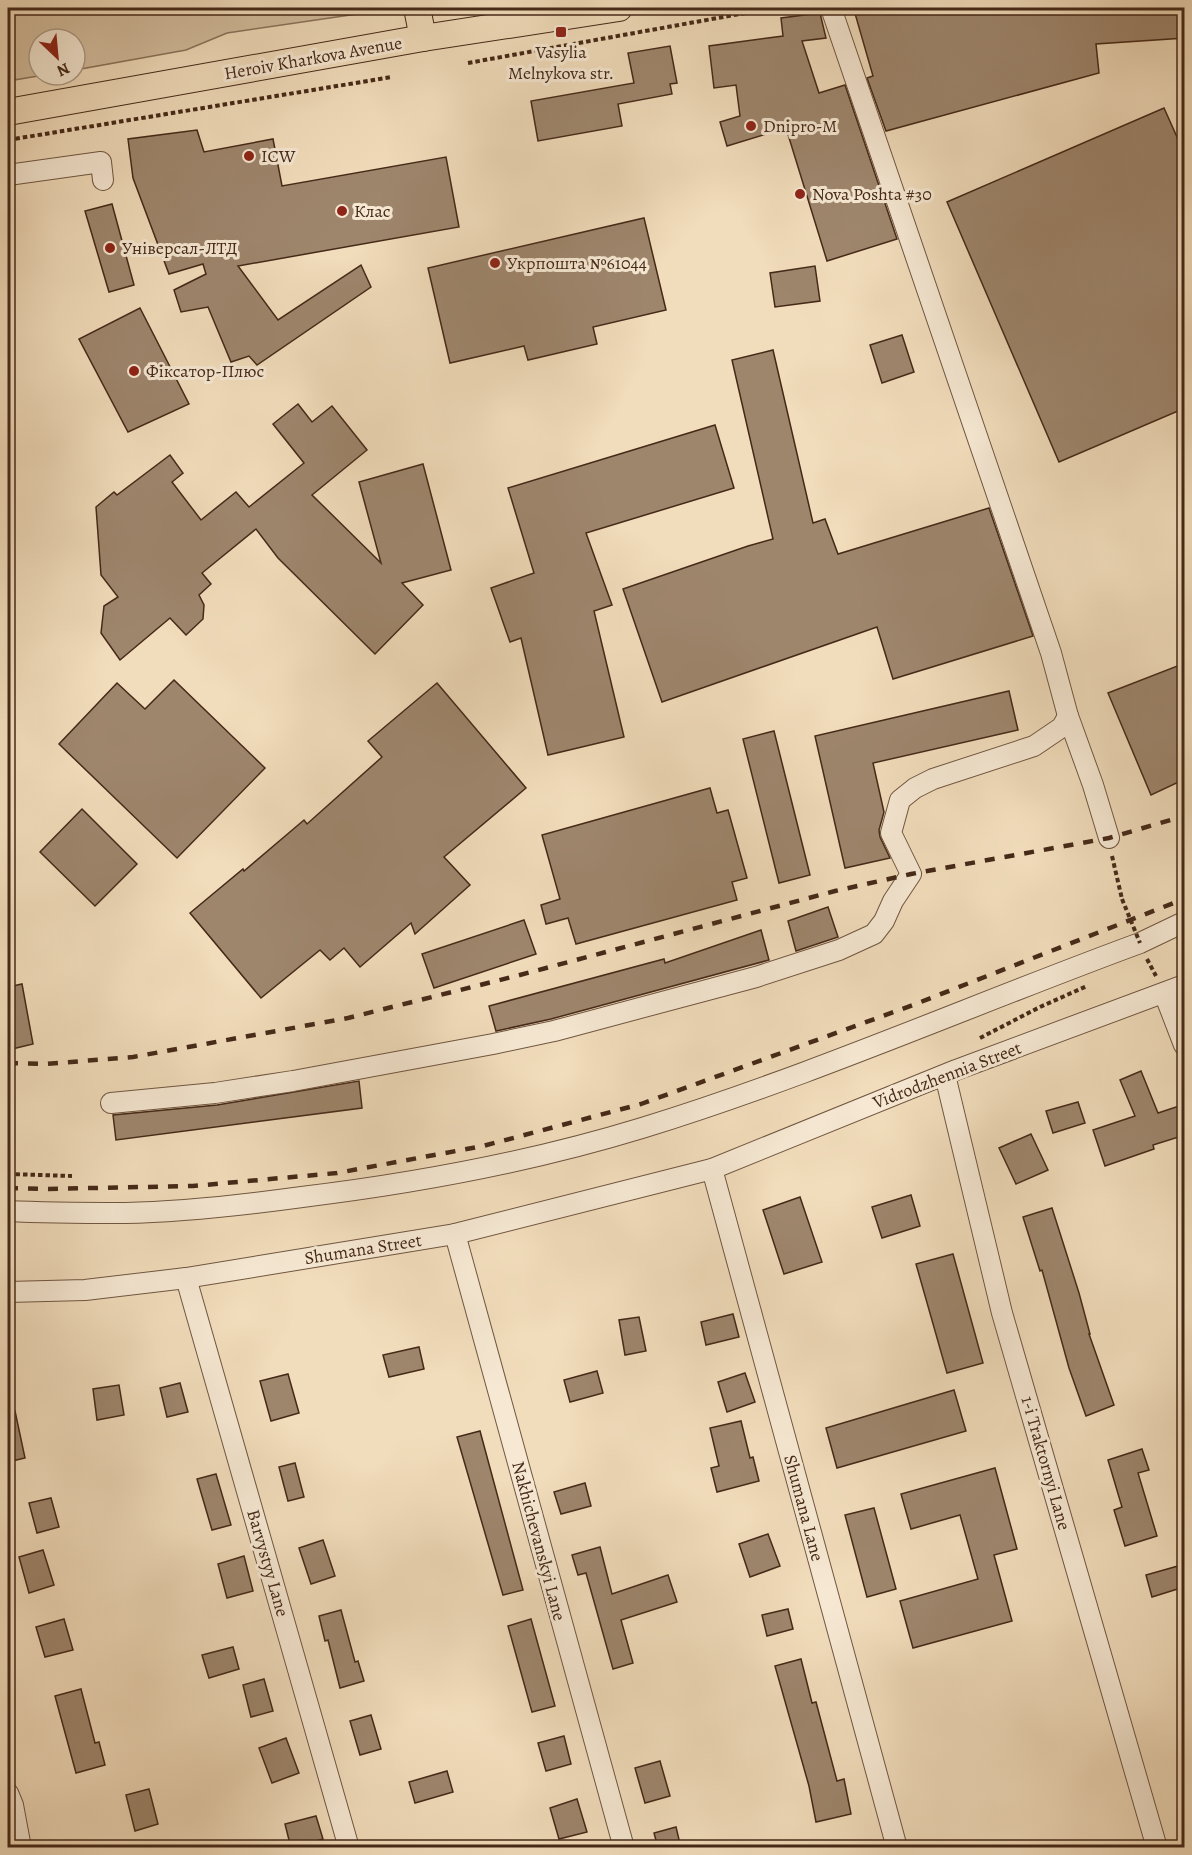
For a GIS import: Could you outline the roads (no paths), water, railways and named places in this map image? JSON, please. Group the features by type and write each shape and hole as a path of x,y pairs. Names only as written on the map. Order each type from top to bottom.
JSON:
{"main road":[{"path":"417,8 423,38"},
{"name":"Heroiv Kharkova Avenue","path":"8,112 423,38 619,8"}],"street":[{"path":"831,8 1051,653 1068,716 1109,838"},
{"path":"8,175 101,162 103,180"},
{"path":"111,1103 215,1093 282,1083 554,1031 756,977 839,950 874,934 911,874 891,833 900,800 915,788 933,779 1034,746 1062,727 1068,716"},
{"path":"8,1212 127,1213 179,1210 353,1191 499,1166 639,1129 712,1105 1136,947 1185,922"},
{"name":"Vidrodzhennia Street","path":"712,1169 945,1075 1185,985"},
{"path":"1164,993 1185,1045"},
{"name":"1-i Traktornyi Lane","path":"945,1075 1002,1313 1157,1848"},
{"name":"Shumana Street","path":"8,1292 85,1290 186,1278 455,1234 712,1169"},
{"name":"Shumana Lane","path":"712,1169 897,1848"},
{"name":"Nakhichevanskyi Lane","path":"455,1234 624,1848"},
{"name":"Barvystyy Lane","path":"186,1278 349,1848"},
{"path":"8,1793 13,1805 21,1848"}],"railway":[{"path":"8,1063 45,1064 133,1057 348,1018 835,891 911,874 1109,838 1184,816"},
{"path":"8,1188 193,1186 337,1173 483,1146 641,1104 913,1005 1184,899"}],"place":[{"name":"Vasylia Melnykova str.","path":"561,32"},
{"name":"Dnipro-M","path":"751,126"},
{"name":"ICW","path":"249,156"},
{"name":"Nova Poshta #30","path":"800,194"},
{"name":"Клас","path":"342,211"},
{"name":"Універсал-ЛТД","path":"110,248"},
{"name":"Укрпошта №61044","path":"495,263"},
{"name":"Фіксатор-Плюс","path":"134,371"}]}
